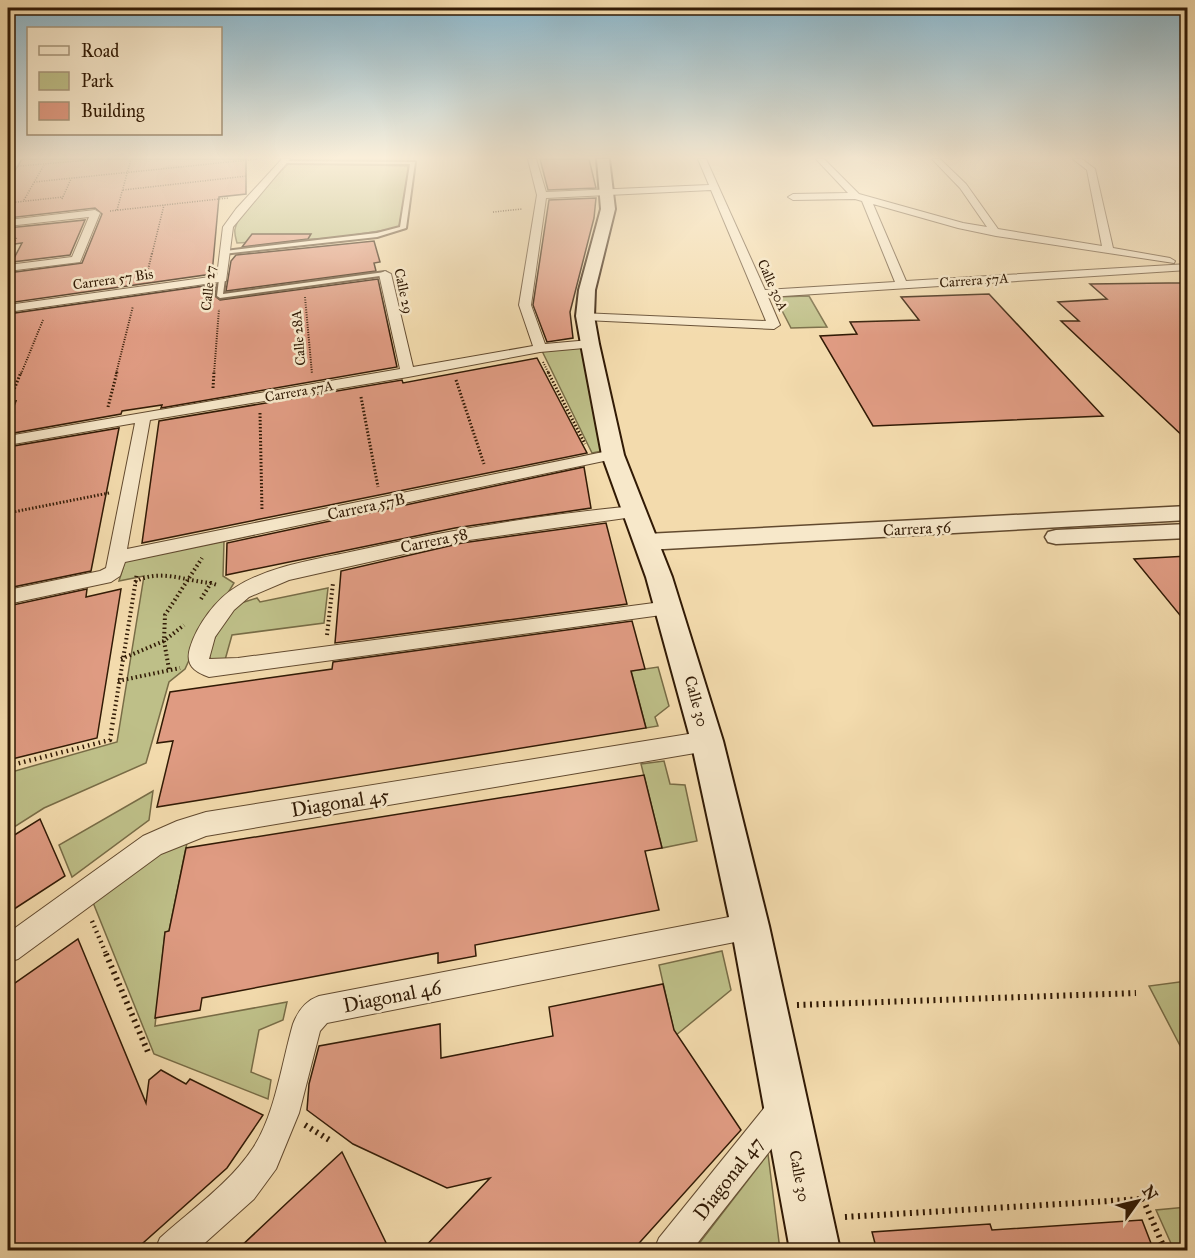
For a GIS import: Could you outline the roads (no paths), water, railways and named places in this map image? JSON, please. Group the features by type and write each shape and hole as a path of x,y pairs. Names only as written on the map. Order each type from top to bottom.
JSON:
{"main road":[{"name":"Calle 30","path":"606,218 587,290 587,330 603,457 644,537 669,608 707,741 750,926 811,1235"}],"street":[{"path":"8,222 47,218"},
{"path":"8,268 76,260 92,218"},
{"name":"Calle 27","path":"222,279 228,227 235,218"},
{"path":"538,348 525,305 539,218"},
{"name":"Calle 30A","path":"727,218 774,325"},
{"path":"870,218 902,285"},
{"path":"932,218 996,233 1108,250 1188,266"},
{"path":"985,218 996,233"},
{"path":"1101,218 1108,250"},
{"name":"Carrera 57A","path":"760,294 1188,266"},
{"name":"Calle 29","path":"385,274 408,373"},
{"name":"Carrera 57 Bis","path":"8,309 222,279"},
{"name":"Carrera 57A","path":"8,440 451,366 538,348 587,330 774,325"},
{"path":"8,597 100,578 114,572 119,556 143,417"},
{"name":"Carrera 57B","path":"119,556 603,457"},
{"name":"Carrera 56","path":"644,537 1188,513"},
{"name":"Carrera 58","path":"644,537 492,528 335,562 260,584 240,593 220,615 204,638 198,657 203,667 209,669 238,666 669,608"},
{"name":"Carrera 56","path":"644,537 1188,531"},
{"name":"Diagonal 45","path":"8,950 152,845 177,833 206,824 707,741"},
{"name":"Diagonal 46","path":"172,1251 242,1187 265,1158 284,1113 307,1024 319,1010 750,926"},
{"name":"Diagonal 47","path":"671,1251 786,1106"}],"lane":[{"path":"225,253 377,235 403,228 405,218"},
{"name":"Calle 27","path":"222,279 220,296 385,274"}]}
